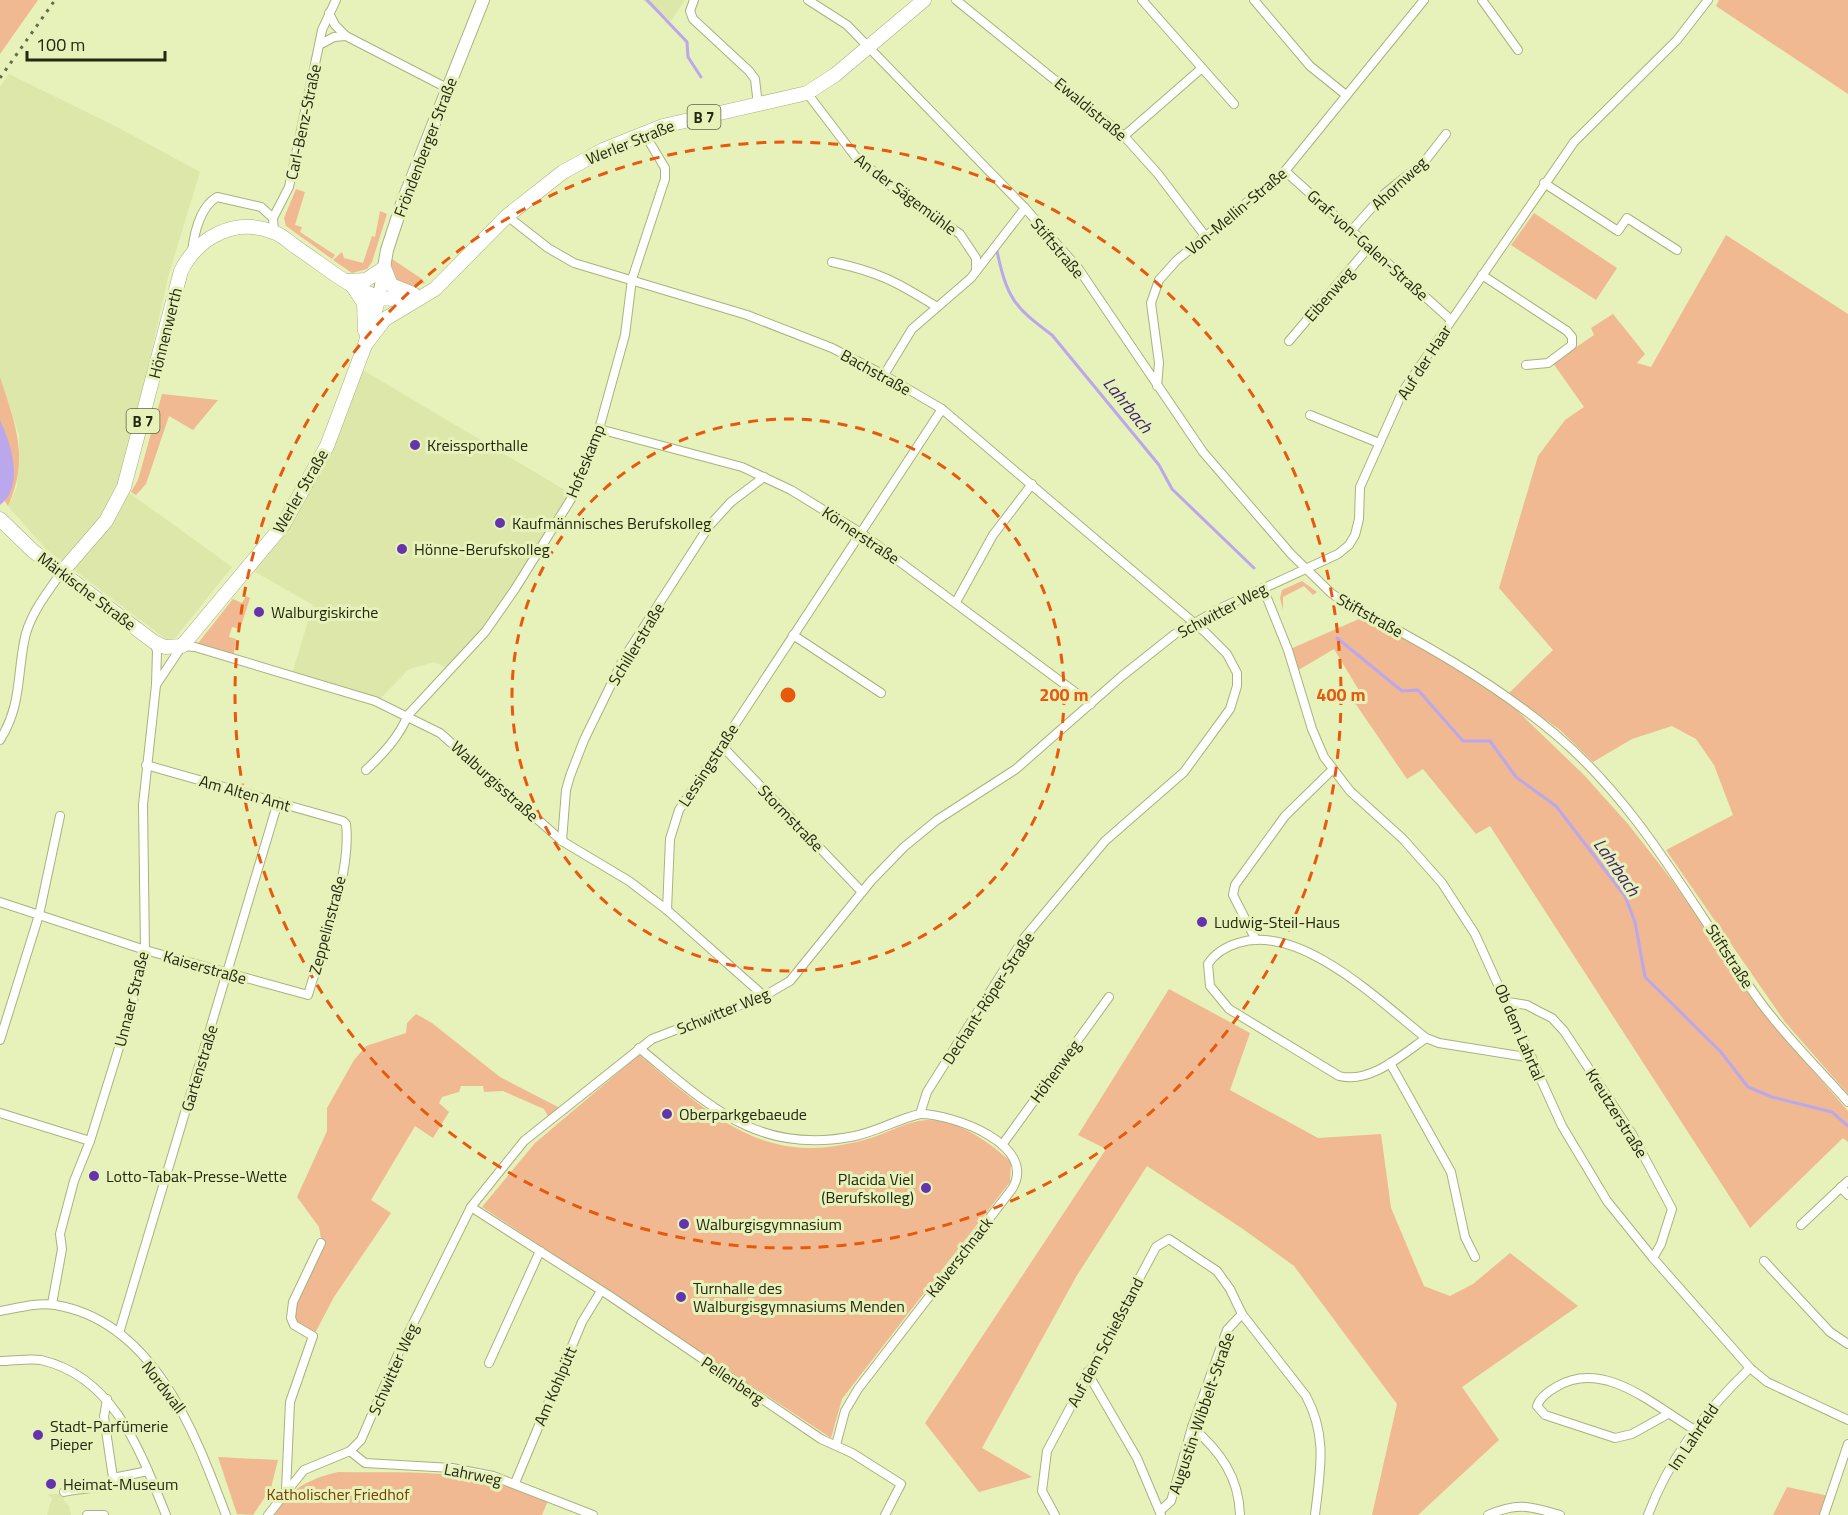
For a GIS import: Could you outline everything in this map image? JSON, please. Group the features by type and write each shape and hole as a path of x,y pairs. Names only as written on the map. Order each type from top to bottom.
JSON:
{"main road":[{"name":"Fröndenberger Straße","path":"379,297 387,250 403,201 483,0"},
{"name":"Werler Straße","path":"364,345 388,316 435,290 507,216 563,172 603,150 663,126 807,93 835,75 924,0"},
{"name":"Hönnenwerth","path":"61,573 106,521 124,487 171,303 181,271 192,252 207,239 228,229 273,225 348,281 379,297"},
{"path":"348,281 366,280 384,268 389,282 395,289 424,297"},
{"path":"348,281 364,303 364,345"},
{"name":"Werler Straße","path":"182,646 283,525 327,446 379,297"},
{"name":"B 7","path":"379,297 424,297"},
{"name":"Märkische Straße","path":"2,521 61,573 154,642 165,647 182,646"}],"street":[{"name":"Carl-Benz-Straße","path":"273,225 290,187 319,45 328,13 336,0"},
{"path":"694,0 690,11 693,19 754,79 758,105"},
{"name":"Stiftstraße","path":"808,0 847,25 1025,208 1077,268 1203,452 1305,569 1331,594 1460,666 1555,734 1569,748 1629,813 1667,860 1760,1002 1848,1102"},
{"name":"Ewaldistraße","path":"956,0 1124,136 1158,174 1206,237"},
{"path":"1142,0 1234,104"},
{"path":"1254,0 1310,66 1346,95"},
{"name":"Von-Mellin-Straße","path":"1157,386 1159,363 1151,319 1154,290 1165,271 1285,171 1424,0"},
{"path":"1482,0 1518,50"},
{"name":"Auf der Haar","path":"1696,15 1702,0"},
{"name":"Auf der Haar","path":"1305,569 1344,550 1353,540 1358,528 1360,487 1403,391 1544,183 1588,126 1677,40 1708,0"},
{"path":"328,13 335,25 346,36 447,88"},
{"name":"Carl-Benz-Straße","path":"319,45 334,37 346,36"},
{"path":"1124,136 1202,68"},
{"name":"An der Sägemühle","path":"807,93 855,156 897,191 960,234 976,258 976,268"},
{"name":"Hofeskamp","path":"366,770 403,728 408,715 485,632 516,589 576,491 599,429 626,335 632,279 665,179 665,168 644,133"},
{"name":"Ahornweg","path":"1352,230 1383,195 1425,161 1446,134"},
{"name":"Graf-von-Galen-Straße","path":"1285,171 1451,320"},
{"path":"1544,183 1618,231 1627,218 1677,250"},
{"name":"Hönnenwerth","path":"192,252 194,235 208,204 221,196 261,207 273,225"},
{"path":"884,375 912,329 971,278 976,268 1025,208"},
{"name":"Bachstraße","path":"507,216 549,248 574,262 747,315 832,348 942,409 1192,623"},
{"name":"Eibenweg","path":"1289,341 1369,247"},
{"path":"832,262 871,270 891,279 937,307"},
{"path":"1482,275 1567,331 1572,338 1572,345 1548,363 1526,365"},
{"name":"Lessingstraße","path":"667,910 668,857 674,823 687,796 942,409"},
{"path":"1310,415 1379,443"},
{"name":"Körnerstraße","path":"599,429 742,467 791,490 861,533 1091,704"},
{"name":"Schillerstraße","path":"562,841 566,790 570,776 584,740 624,658 709,526 731,502 764,477"},
{"path":"956,602 993,535 1032,484"},
{"name":"Schwitter Weg","path":"350,1451 361,1440 399,1352 471,1207 525,1141 639,1048 667,1033 764,996 790,981 862,892 910,842 937,820 1016,769 1130,669 1192,623 1305,569"},
{"path":"0,740 3,727 18,698 24,641 30,624 61,573"},
{"name":"Ob dem Lahrtal","path":"1263,588 1288,650 1312,729 1333,769 1350,791 1418,854 1442,883 1475,934 1508,1002 1562,1126 1617,1215 1750,1368 1767,1382 1848,1420"},
{"name":"Dechant-Röper-Straße","path":"920,1114 927,1092 1024,938 1105,840 1184,772 1230,709 1237,686 1234,663 1192,623"},
{"path":"793,635 881,693"},
{"name":"Unnaer Straße","path":"52,1304 62,1249 60,1234 82,1157 90,1141 131,1009 145,950 142,847 146,765 156,685 157,651 154,642"},
{"name":"Unnaer Straße","path":"156,685 182,646"},
{"name":"Walburgisstraße","path":"182,646 375,701 408,715 440,733 562,841 629,880 667,910 764,996"},
{"name":"Stormstraße","path":"721,745 862,892"},
{"name":"Am Alten Amt","path":"146,765 343,821"},
{"path":"1256,940 1233,890 1274,830 1333,769"},
{"name":"Gartenstraße","path":"119,1333 278,802"},
{"path":"0,1040 4,1010 39,915 60,816"},
{"name":"Zeppelinstraße","path":"308,995 339,889 347,828 343,821"},
{"name":"Kaiserstraße","path":"0,902 145,950 308,995"},
{"path":"1426,1038 1390,1063 1357,1077 1339,1076 1229,1009 1215,996 1207,978 1208,964 1220,951 1242,942 1256,940 1290,946 1326,961 1426,1038 1439,1043 1532,1058"},
{"name":"Höhenweg","path":"1002,1145 1108,997"},
{"name":"Kreutzerstraße","path":"1508,1002 1527,1005 1557,1023 1632,1134 1672,1209 1661,1244 1653,1258"},
{"path":"639,1048 722,1113 774,1137 822,1142 865,1133 920,1114"},
{"path":"1390,1063 1451,1172 1466,1237 1475,1257"},
{"path":"0,1113 90,1141"},
{"name":"Kalverschnack","path":"836,1446 845,1411 862,1383 1016,1184 1019,1172 1016,1161 1002,1145 962,1122 933,1114 920,1114"},
{"path":"1801,1225 1848,1181"},
{"path":"1841,1187 1848,1195"},
{"name":"Pellenberg","path":"471,1207 602,1291 821,1439 901,1484 885,1515"},
{"name":"Auf dem Schießstand","path":"1055,1515 1042,1491 1047,1451 1156,1247 1169,1239 1217,1271 1230,1289 1242,1314"},
{"path":"286,1490 290,1402 313,1336 294,1324 291,1311 321,1244"},
{"path":"489,1363 540,1251"},
{"path":"1764,1261 1830,1332 1848,1344"},
{"name":"Am Kohlpütt","path":"514,1483 582,1322 602,1291"},
{"path":"0,1311 52,1304"},
{"name":"Nordwall","path":"52,1304 76,1310 119,1333 153,1368 185,1413 198,1439 226,1515"},
{"path":"1242,1314 1306,1396 1312,1408 1322,1449 1315,1515"},
{"name":"Augustin-Wibbelt-Straße","path":"1161,1513 1171,1501 1192,1427 1227,1330 1242,1314"},
{"path":"0,1361 40,1360 79,1375 107,1399 132,1437 166,1515"},
{"name":"Im Lahrfeld","path":"1648,1515 1655,1497 1695,1430 1714,1404 1750,1368"},
{"path":"1088,1372 1137,1458 1161,1513"},
{"path":"1668,1414 1632,1434 1615,1438 1545,1415 1538,1406 1542,1398 1565,1382 1589,1376 1621,1385 1695,1430"},
{"path":"64,1492 87,1486 107,1487 112,1484 104,1417 107,1399"},
{"path":"1192,1427 1211,1444 1224,1460 1236,1484 1240,1515"},
{"path":"1824,1515 1848,1444"},
{"path":"268,1515 304,1470 350,1451"},
{"name":"Lahrweg","path":"350,1451 365,1463 452,1468 514,1483 594,1515"},
{"path":"113,1478 148,1471"},
{"path":"1488,1515 1509,1506 1519,1505 1560,1515"},
{"path":"87,1515 104,1515"}],"shaded area":[{"path":"642,0 685,0 671,21"},
{"path":"9,74 119,128 200,172 168,277 139,408 117,484 232,567 175,638 167,640 46,549 8,506 17,487 19,435 0,377 0,87"},
{"name":"Hönne-Berufskolleg","path":"361,369 570,493 512,587 481,631 447,668 434,662 409,669 379,700 292,674 313,605 252,570 285,528"},
{"path":"0,420 14,464 14,476 8,497 0,505"},
{"path":"47,1494 63,1494 71,1515 47,1515 52,1498"}],"green space":[{"path":"0,0 38,0 0,54"},
{"path":"1719,0 1848,0 1848,94 1716,6"},
{"path":"296,189 305,192 295,225 302,227 300,232 335,255 332,259 286,226 284,218"},
{"path":"380,211 387,214 372,262 367,269 352,273 333,260 342,252 344,258 363,263 372,236 375,237"},
{"path":"1534,213 1617,268 1596,300 1511,245"},
{"path":"1726,235 1848,314 1848,1094 1785,1022 1666,850 1733,815 1714,765 1696,739 1672,726 1632,739 1593,762 1560,730 1509,693 1553,650 1499,588 1538,456 1565,420 1584,407 1553,363 1594,335 1591,328 1613,314 1645,354 1637,363 1651,367"},
{"path":"392,259 425,283 408,287 396,281 391,269"},
{"path":"0,377 15,426 19,457 15,489 8,506 0,493"},
{"path":"162,394 218,400 193,430 169,416 146,484 136,495 131,492 138,480"},
{"path":"1302,581 1317,592 1313,595 1304,586 1283,597 1283,610 1280,598 1282,590"},
{"path":"246,596 250,598 240,629 232,627 229,637 236,639 233,659 195,647 233,599 242,603"},
{"path":"1368,615 1501,695 1584,775 1628,824 1671,879 1777,1029 1848,1111 1848,1142 1843,1138 1750,1228 1490,826 1476,834 1423,769 1407,779 1355,703 1363,697 1334,649 1295,672 1288,650"},
{"path":"1169,989 1250,1033 1230,1090 1318,1138 1381,1134 1391,1208 1424,1286 1450,1296 1473,1284 1510,1253 1578,1306 1462,1387 1499,1440 1418,1515 1372,1515 1397,1404 1294,1266 1243,1229 1147,1166 1076,1277 982,1448 1032,1477 979,1492 925,1423 1106,1149 1078,1135"},
{"path":"416,1014 432,1023 500,1077 560,1108 549,1118 544,1109 503,1091 484,1092 483,1086 461,1086 459,1092 442,1097 439,1103 449,1112 433,1138 415,1126 371,1200 391,1213 334,1297 314,1335 295,1324 293,1310 322,1244 319,1227 297,1197 327,1131 327,1108 354,1060 366,1046 406,1033 407,1023"},
{"path":"639,1055 711,1113 730,1125 772,1143 804,1148 833,1146 853,1143 912,1122 927,1120 950,1123 973,1134 994,1147 1011,1162 1010,1182 842,1399 831,1438 482,1207 535,1143"},
{"path":"218,1457 278,1460 271,1488 253,1515 237,1514"},
{"name":"Katholischer Friedhof","path":"338,1472 415,1472 453,1475 491,1482 548,1501 542,1515 275,1515 286,1498 301,1486"},
{"path":"1787,1487 1829,1496 1821,1515 1773,1515"}],"waterway":[{"name":"Lahrbach","path":"647,0 687,42 688,57 701,77"},
{"name":"Lahrbach","path":"997,251 1004,280 1021,309 1052,335 1159,465 1172,489 1254,568"},
{"name":"Lahrbach","path":"1337,638 1402,691 1418,690 1463,741 1490,741 1516,777 1556,806 1625,896 1635,922 1645,977 1720,1051 1748,1087 1772,1097 1832,1112 1848,1126"}],"railway":[{"path":"0,78 55,0"}],"place":[{"name":"Kreissporthalle","path":"415,445"},
{"name":"Kaufmännisches Berufskolleg","path":"500,523"},
{"name":"Hönne-Berufskolleg","path":"402,549"},
{"name":"Walburgiskirche","path":"259,612"},
{"name":"Ludwig-Steil-Haus","path":"1202,922"},
{"name":"Oberparkgebaeude","path":"667,1114"},
{"name":"Lotto-Tabak-Presse-Wette","path":"94,1176"},
{"name":"Placida Viel (Berufskolleg)","path":"926,1188"},
{"name":"Walburgisgymnasium","path":"684,1224"},
{"name":"Turnhalle des Walburgisgymnasiums Menden","path":"681,1297"},
{"name":"Stadt-Parfümerie Pieper","path":"38,1435"},
{"name":"Heimat-Museum","path":"51,1484"}]}
